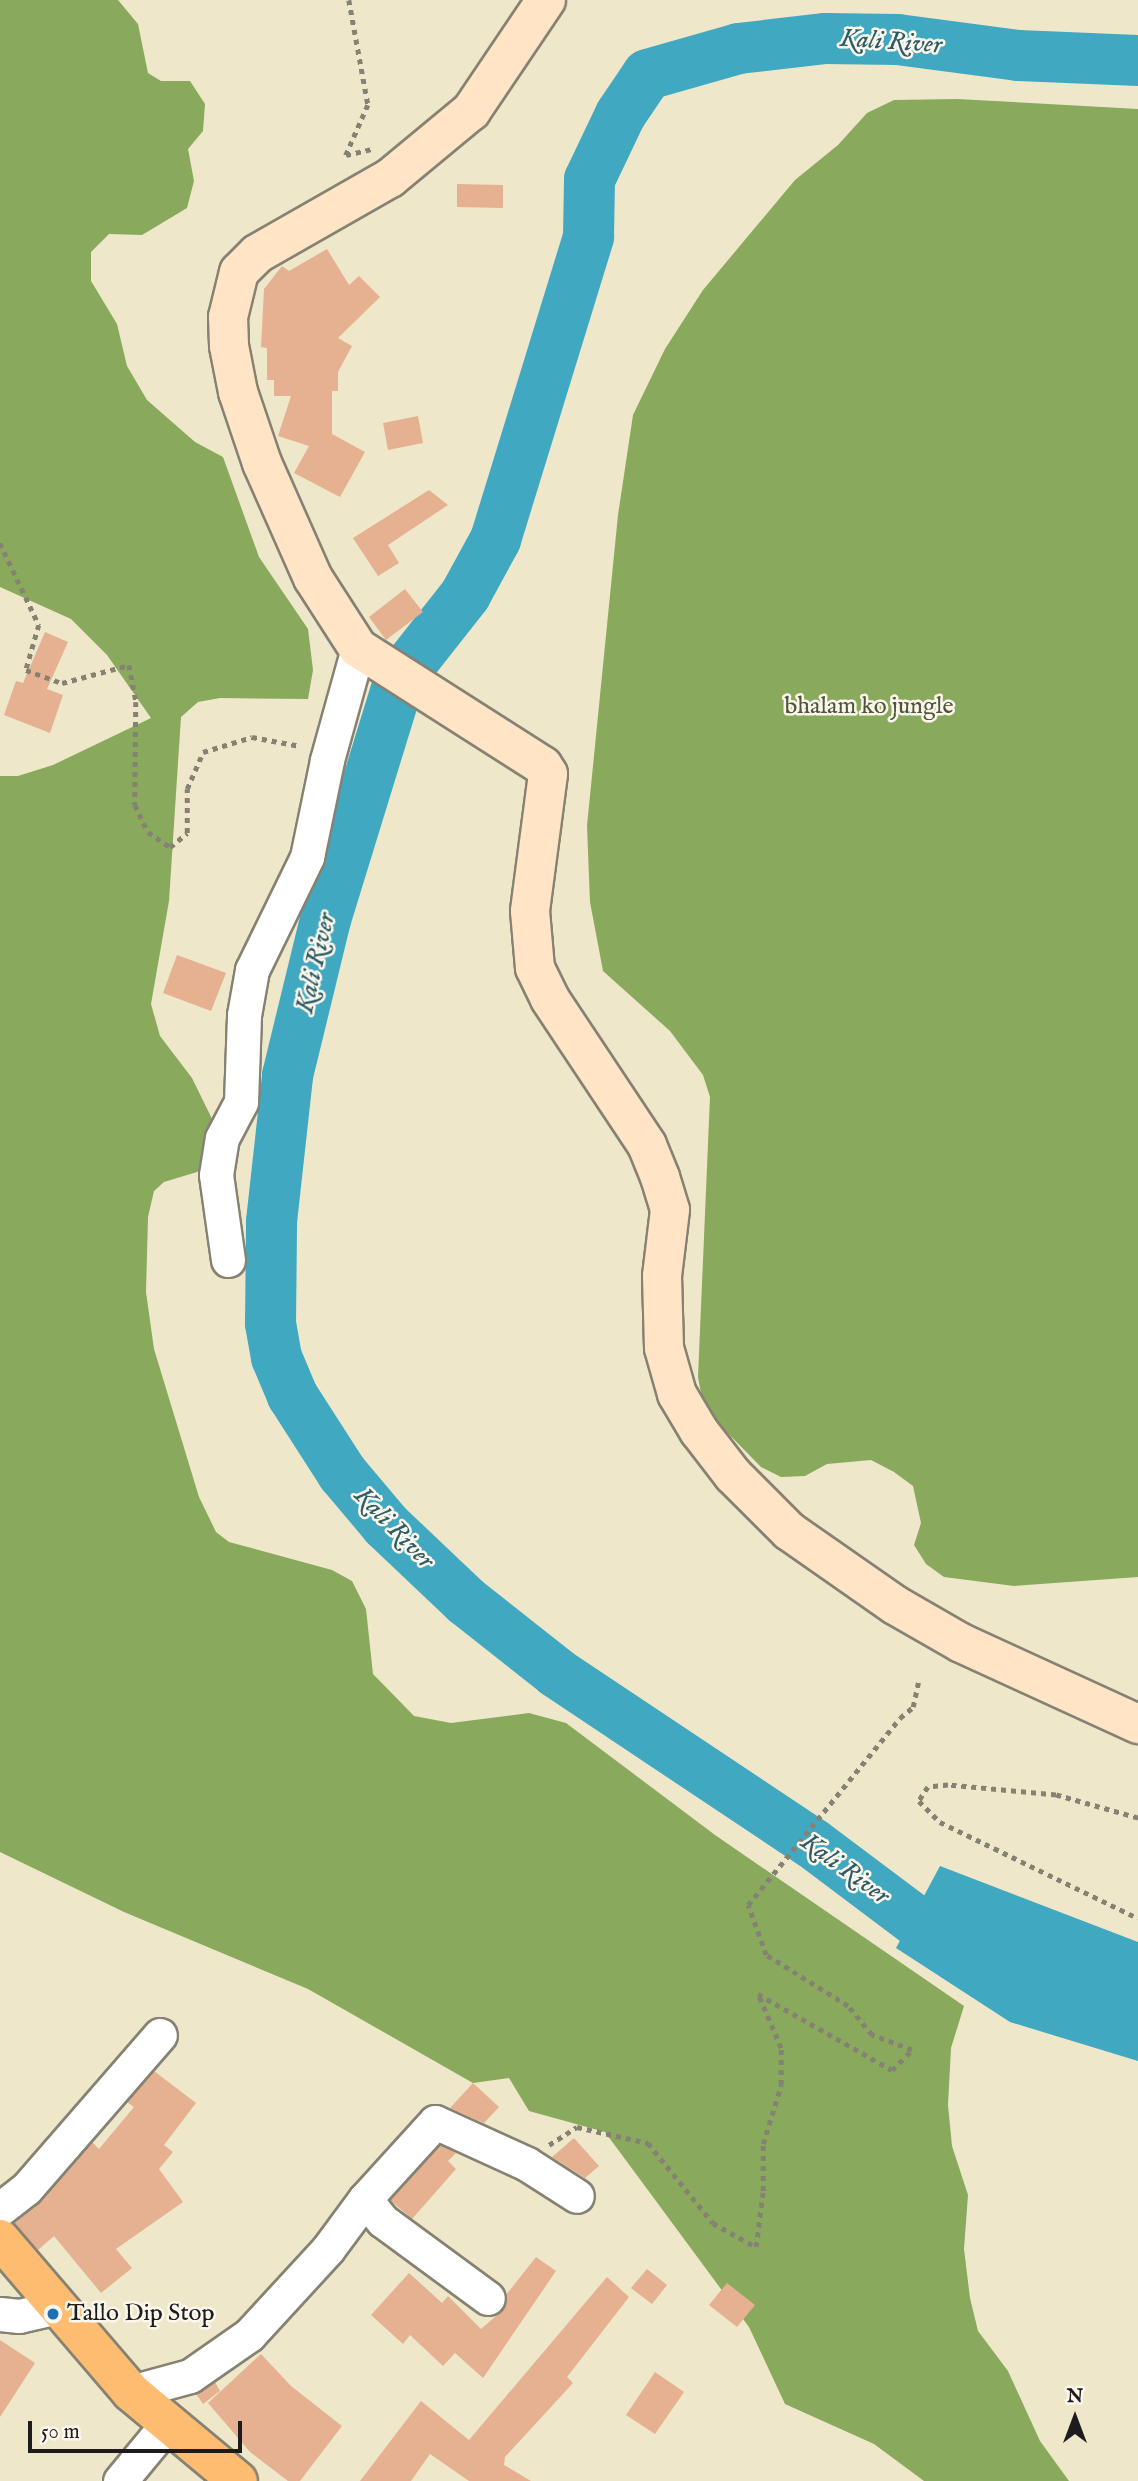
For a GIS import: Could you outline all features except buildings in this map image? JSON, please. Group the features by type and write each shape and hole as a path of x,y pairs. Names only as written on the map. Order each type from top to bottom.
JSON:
{"main road":[{"path":"546,0 471,111 378,184 257,254 239,272 228,317 238,392 271,486 334,617 372,659 543,766 550,784 530,911 535,968 550,999 647,1145 660,1177 670,1210 662,1276 664,1348 677,1394 699,1431 733,1475 789,1531 895,1605 961,1643 1138,1724"},
{"path":"0,2239 55,2308 131,2392 238,2481"}],"street":[{"path":"228,1260 216,1175 222,1138 242,1102 244,1015 252,970 307,858 327,760 372,659"},
{"path":"0,2209 26,2189 160,2035"},
{"path":"131,2392 190,2376 249,2335 328,2249 365,2199 435,2122 527,2164 577,2196"},
{"path":"365,2199 383,2221 488,2298"},
{"path":"0,2314 19,2316 55,2308"},
{"path":"120,2481 168,2423"}],"path":[{"path":"349,0 368,105 346,155 373,148 378,184"},
{"path":"0,543 39,625 26,670 62,683 129,665 136,702 135,805 148,832 170,848 187,833 187,789 203,752 252,737 302,747"},
{"path":"527,2164 558,2137 577,2127 648,2143 713,2223 756,2247 763,2191 762,2144 781,2085 780,2048 758,1994 892,2070 912,2050 872,2035 848,2006 766,1955 748,1905 900,1718 913,1707 918,1683"},
{"path":"1138,1818 1056,1795 948,1785 928,1787 919,1801 940,1822 1138,1918"}],"green space":[{"path":"0,0 118,0 138,24 148,73 161,81 190,81 205,104 203,131 188,149 194,181 187,208 142,235 109,234 91,252 91,281 117,324 127,366 147,400 195,442 223,457 259,557 308,629 313,670 308,699 220,698 198,702 181,717 169,901 151,1004 160,1036 192,1078 215,1125 208,1159 197,1172 164,1182 154,1191 148,1217 146,1292 154,1349 199,1497 216,1532 229,1542 332,1570 352,1581 366,1609 373,1674 414,1716 451,1723 529,1713 566,1723 715,1835 964,2006 951,2048 948,2105 952,2146 968,2195 964,2249 970,2298 978,2331 1008,2371 1040,2441 1069,2481 924,2481 874,2444 785,2404 749,2327 605,2132 529,2111 509,2078 473,2083 308,1989 124,1912 0,1852 0,776 18,776 53,765 151,718 107,655 71,619 0,587"},
{"name":"bhalam ko jungle","path":"957,99 1138,109 1138,1577 1014,1586 944,1577 926,1564 914,1545 921,1523 913,1486 894,1472 871,1460 827,1464 805,1476 781,1477 761,1467 714,1419 702,1399 698,1377 710,1097 703,1075 670,1031 603,971 590,902 587,826 618,515 633,415 665,349 703,290 795,180 838,145 867,113 894,100"}],"water":[{"path":"940,1866 1138,1942 1138,2061 1010,2022 896,1948"}],"waterway":[{"name":"Kali River","path":"968,1960 812,1843 556,1672 466,1601 385,1524 342,1473 292,1395 276,1357 270,1323 271,1221 287,1075 325,919 399,678 465,594 495,539 588,236 589,179 620,114 647,74 738,48 825,38 897,39 1018,55 1138,60"}],"place":[{"name":"Tallo Dip Stop","path":"53,2314"}]}
